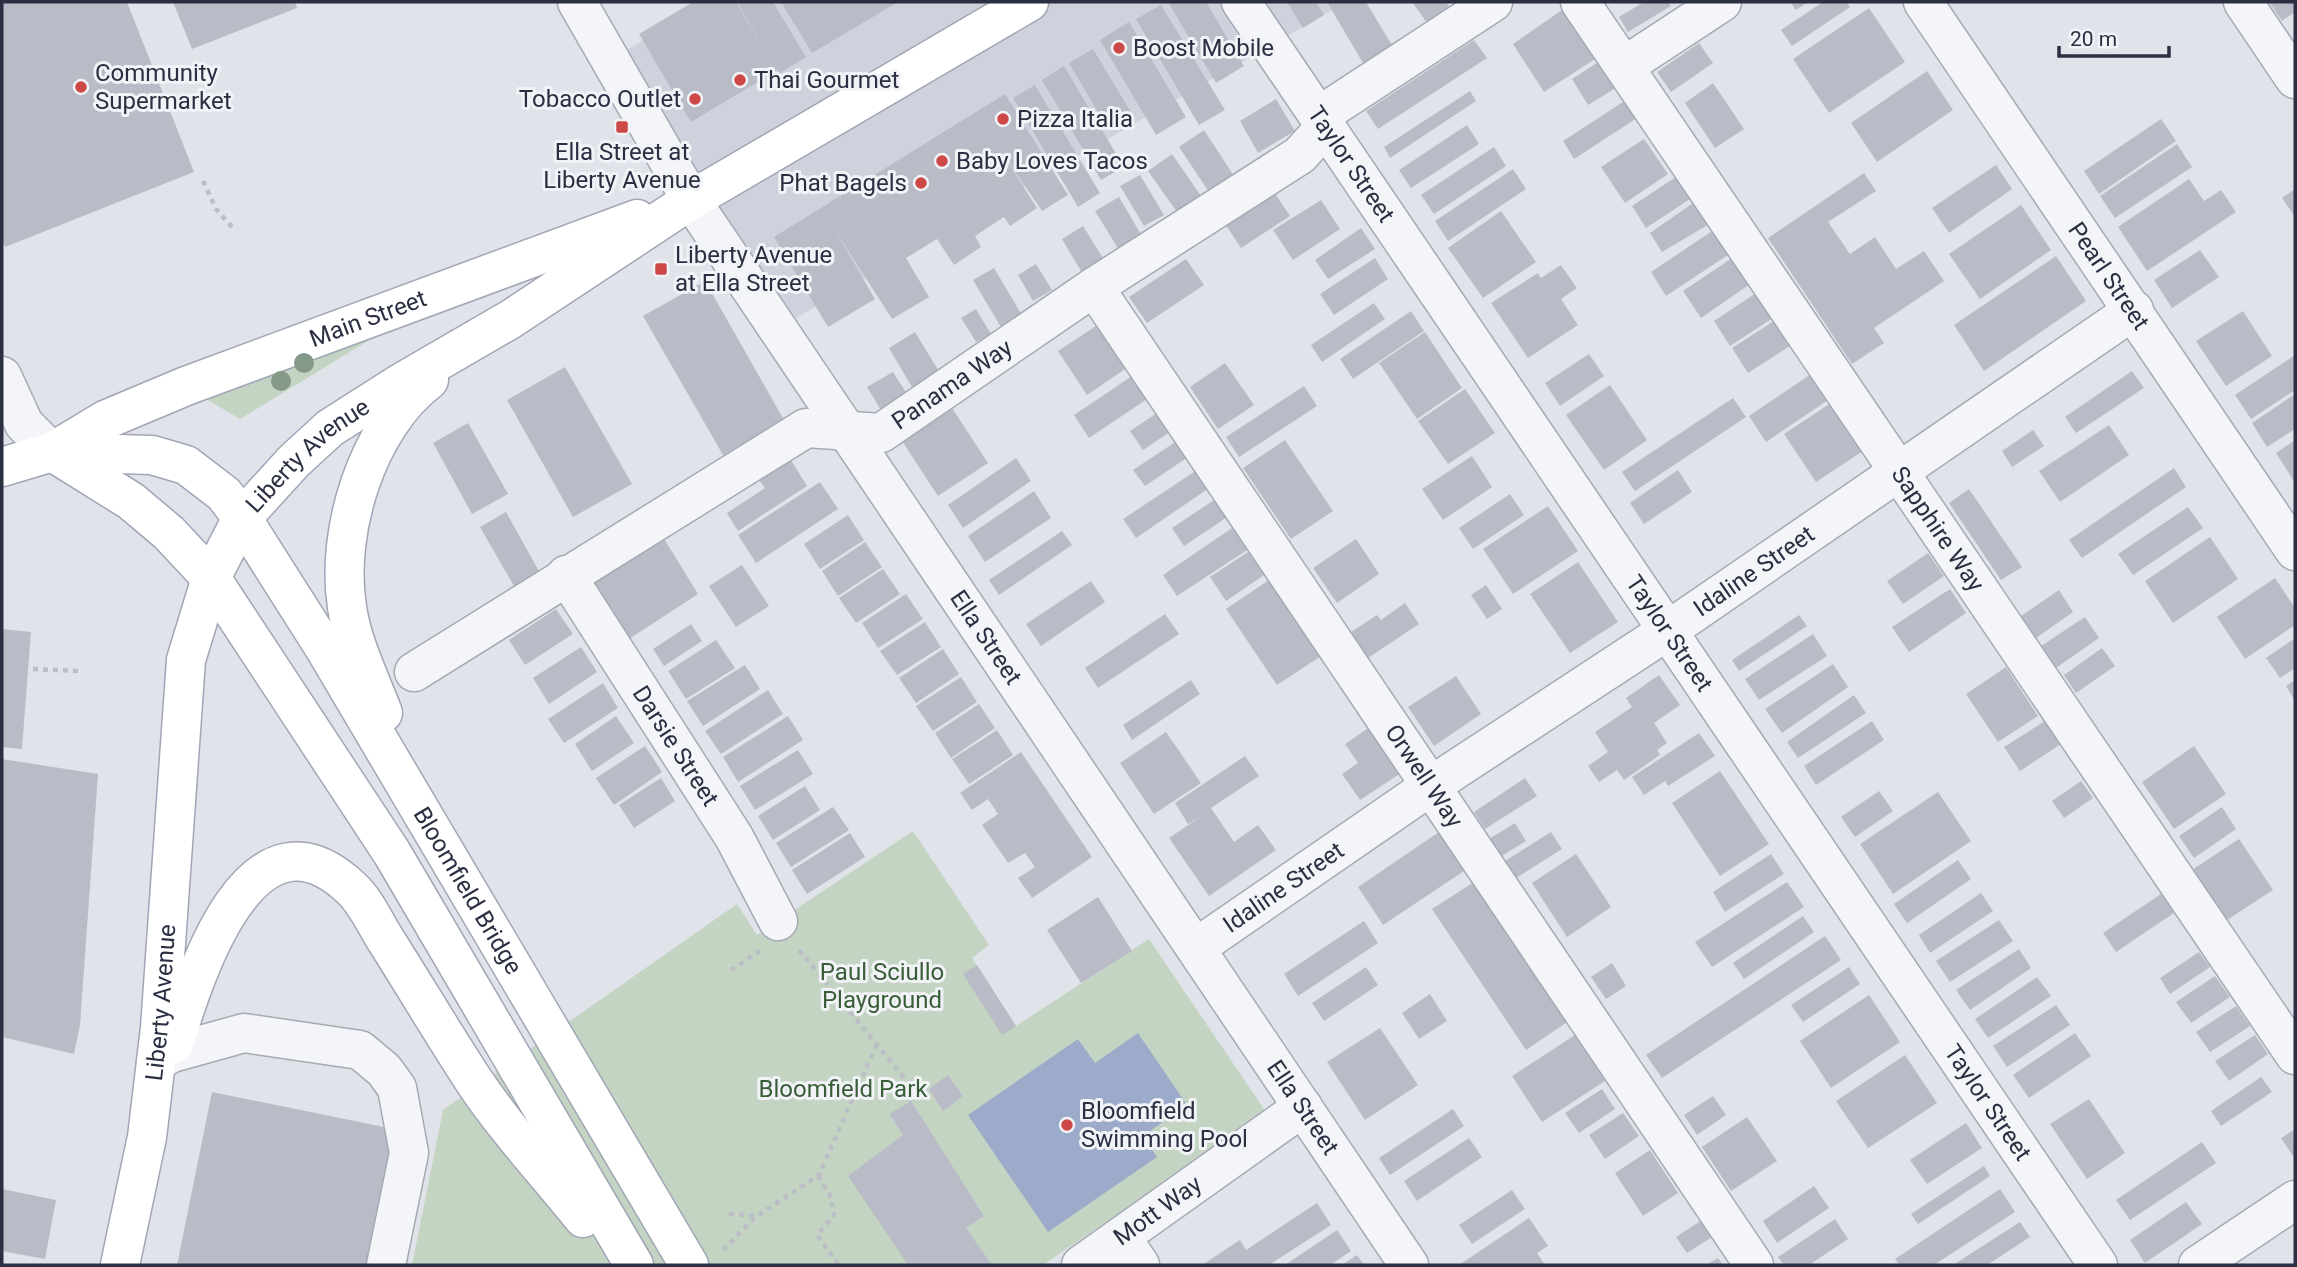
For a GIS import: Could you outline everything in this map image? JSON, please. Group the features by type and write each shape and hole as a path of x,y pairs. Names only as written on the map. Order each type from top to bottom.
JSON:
{"main road":[{"name":"Liberty Avenue","path":"164,1057 186,660 211,578 242,518 294,461 330,428 511,319 691,200 1029,2"},
{"name":"Main Street","path":"2,467 52,452 105,421 186,386 691,200"},
{"path":"340,644 347,608 344,567 349,525 369,458 418,388 511,319"},
{"name":"Main Street","path":"52,452 152,455 186,465 223,494 242,518"},
{"path":"52,452 131,501 169,534 211,578"},
{"name":"Bloomfield Bridge","path":"242,518 340,644 414,801 704,1260"},
{"name":"Bloomfield Bridge","path":"211,578 392,853 634,1265"},
{"path":"120,1265 164,1057 191,989 219,926 243,890 267,868 291,862 317,864 354,890 476,1083 621,1265"}],"street":[{"name":"Ella Street","path":"577,2 691,200 850,432 1409,1265"},
{"name":"Taylor Street","path":"1241,2 2098,1265"},
{"name":"Panama Way","path":"414,672 566,575 807,428 881,433 1094,287 1300,155 1323,121 1493,2"},
{"name":"Sapphire Way","path":"1580,2 1626,65 2295,1055"},
{"path":"1626,65 1722,2"},
{"name":"Pearl Street","path":"1923,2 2295,551"},
{"path":"2243,2 2295,79"},
{"name":"Orwell Way","path":"1094,287 1755,1265"},
{"name":"Idaline Street","path":"1197,947 1432,785 1667,631 2134,310"},
{"path":"2,376 24,424 52,452"},
{"name":"Darsie Street","path":"566,575 734,837 778,921"},
{"path":"164,1057 244,1033 360,1050 384,1070 397,1088 409,1153 386,1265"},
{"name":"Mott Way","path":"1081,1265 1131,1251 1303,1107"},
{"path":"2198,1265 2295,1200"}],"path":[{"path":"203,181 216,209 232,227"},
{"path":"33,669 79,671"},
{"path":"778,921 876,1046 919,1096"},
{"path":"704,1260 757,1216 818,1176 876,1046"},
{"path":"818,1176 831,1197 834,1214 817,1235 839,1265"},
{"path":"729,1214 757,1216"}],"shaded area":[{"path":"705,2 1346,2 791,321 619,55"}],"green space":[{"path":"422,308 240,419 201,396"},
{"name":"Bloomfield Park","path":"913,831 989,945 972,958 1016,1026 1149,939 1266,1112 1043,1265 412,1265 443,1110 737,904 757,935"}],"water":[{"name":"Bloomfield Swimming Pool","path":"1138,1033 1187,1105 1143,1136 1157,1157 1048,1232 968,1115 1078,1039 1095,1063"}],"building":[{"name":"Community Supermarket","path":"2,2 127,2 194,172 5,247 2,240"},
{"path":"173,2 295,2 297,8 192,49"},
{"path":"693,2 736,2 770,59 737,2 773,2 806,57 780,73 778,70 691,122 639,34"},
{"path":"781,2 898,2 812,53"},
{"path":"1168,2 1206,2 1244,66 1216,83"},
{"path":"1287,2 1316,2 1324,15 1303,28"},
{"path":"1327,2 1366,2 1392,45 1363,63"},
{"path":"1412,2 1446,2 1451,9 1427,23"},
{"path":"1644,2 1668,2 1671,6 1628,32 1619,17"},
{"path":"1790,2 1808,2 1796,10"},
{"path":"1823,2 1847,2 1850,7 1792,46 1781,30"},
{"path":"2269,2 2295,2 2295,12 2282,21"},
{"path":"1161,5 1225,110 1199,125 1136,19"},
{"path":"1869,8 1905,62 1829,113 1793,59"},
{"path":"1562,10 1595,59 1544,92 1513,44"},
{"path":"1129,22 1186,117 1156,135 1100,40"},
{"path":"1474,40 1487,58 1378,129 1366,111"},
{"path":"1699,43 1713,63 1671,92 1657,72"},
{"path":"1093,49 1132,114 1108,129 1069,63"},
{"path":"1600,61 1616,88 1588,105 1572,79"},
{"path":"1064,66 1124,167 1101,180 1042,80"},
{"path":"1927,71 1953,110 1877,162 1851,123"},
{"path":"1713,83 1744,129 1715,148 1685,103"},
{"path":"1035,85 1100,193 1078,207 1013,98"},
{"path":"1470,91 1476,101 1390,158 1384,147"},
{"path":"1005,94 1068,195 1042,211 1002,153 1037,208 1010,226 1004,217 975,236 981,247 954,265 937,239 906,258 929,297 892,319 833,227 875,299 828,327 774,237"},
{"path":"1276,99 1295,131 1258,153 1240,121"},
{"path":"1626,100 1637,118 1574,159 1563,141"},
{"path":"2161,119 2176,141 2099,194 2084,171"},
{"path":"1467,125 1479,144 1411,188 1399,170"},
{"path":"1204,130 1234,176 1209,192 1179,147"},
{"path":"1644,139 1668,174 1625,203 1601,167"},
{"path":"2177,144 2192,167 2115,218 2100,196"},
{"path":"1494,147 1506,166 1434,214 1421,195"},
{"path":"1172,154 1201,196 1177,212 1148,171"},
{"path":"1996,165 2012,189 1949,233 1932,208"},
{"path":"1513,169 1526,189 1448,241 1435,221"},
{"path":"1864,173 1876,191 1828,222 1850,254 1875,237 1896,269 1924,251 1944,281 1874,328 1884,343 1852,364 1768,238"},
{"path":"1140,175 1164,215 1144,226 1120,186"},
{"path":"1676,177 1690,199 1646,228 1632,206"},
{"path":"2189,179 2204,201 2221,190 2236,212 2147,271 2118,227"},
{"path":"2295,189 2295,217 2282,198"},
{"path":"1274,192 1290,216 1241,248 1225,224"},
{"path":"1119,197 1142,236 1119,250 1095,211"},
{"path":"1321,200 1340,229 1293,260 1273,230"},
{"path":"1696,201 1711,223 1662,252 1650,233"},
{"path":"2021,205 2051,250 1980,299 1949,254"},
{"path":"1501,211 1536,262 1483,298 1448,248"},
{"path":"1083,226 1106,263 1084,276 1062,239"},
{"path":"1361,228 1375,249 1328,279 1315,260"},
{"path":"1715,229 1731,253 1666,296 1651,272"},
{"path":"2200,250 2219,277 2172,308 2154,280"},
{"path":"2056,256 2086,301 1984,371 1954,325"},
{"path":"1375,258 1388,279 1334,315 1320,294"},
{"path":"1732,258 1750,284 1701,318 1683,291"},
{"path":"1186,259 1204,285 1147,323 1129,297"},
{"path":"1036,264 1052,290 1033,301 1018,275"},
{"path":"1561,265 1577,288 1561,299 1578,325 1528,358 1491,303 1538,273 1541,278"},
{"path":"994,268 1023,317 1002,329 973,280"},
{"path":"705,281 784,420 723,455 643,316"},
{"path":"1759,291 1776,316 1730,346 1714,321"},
{"path":"1374,303 1385,319 1322,362 1311,345"},
{"path":"976,309 991,334 976,342 961,318"},
{"path":"1411,311 1424,331 1353,379 1340,359"},
{"path":"2243,311 2272,356 2226,386 2196,341"},
{"path":"1777,319 1793,344 1748,373 1732,348"},
{"path":"1099,324 1128,367 1087,395 1058,351"},
{"path":"915,332 940,373 913,389 889,348"},
{"path":"1425,332 1462,388 1417,419 1379,363"},
{"path":"1589,354 1604,376 1560,406 1545,383"},
{"path":"2295,355 2295,390 2251,419 2235,395"},
{"path":"1225,363 1254,405 1218,429 1190,387"},
{"path":"565,367 632,484 573,517 507,400"},
{"path":"2132,371 2144,388 2076,433 2065,417"},
{"path":"893,372 907,394 881,410 867,387"},
{"path":"1811,374 1828,400 1766,442 1749,416"},
{"path":"1132,376 1147,399 1089,438 1074,415"},
{"path":"1610,385 1647,440 1604,470 1566,415"},
{"path":"1304,386 1317,406 1239,457 1226,437"},
{"path":"1465,389 1495,433 1448,464 1418,421"},
{"path":"2295,394 2295,429 2267,447 2252,423"},
{"path":"1733,398 1746,417 1635,491 1622,472"},
{"path":"1831,403 1863,451 1816,482 1784,434"},
{"path":"952,408 988,463 938,496 902,441"},
{"path":"1157,413 1170,432 1143,450 1130,431"},
{"path":"468,423 508,494 472,514 433,443"},
{"path":"2109,425 2129,455 2060,502 2039,471"},
{"path":"2033,430 2044,446 2012,467 2002,451"},
{"path":"1183,437 1194,453 1145,486 1133,470"},
{"path":"1285,440 1333,511 1291,539 1243,468"},
{"path":"2295,440 2295,483 2276,453"},
{"path":"1472,456 1492,487 1443,520 1422,489"},
{"path":"789,457 807,486 738,531 727,513 765,488 757,477"},
{"path":"1016,458 1031,481 963,528 948,505"},
{"path":"1200,468 1212,486 1136,538 1123,519"},
{"path":"2174,468 2186,487 2082,558 2069,540"},
{"path":"1678,470 1692,492 1644,524 1630,503"},
{"path":"820,482 838,509 756,563 738,535"},
{"path":"1969,489 2022,567 2001,580 1949,503"},
{"path":"1034,491 1051,518 985,562 968,536"},
{"path":"1510,494 1524,515 1473,549 1459,528"},
{"path":"1217,498 1229,516 1184,546 1172,528"},
{"path":"1548,506 1578,551 1513,594 1483,549"},
{"path":"2188,507 2203,528 2133,575 2118,554"},
{"path":"506,512 540,573 515,588 480,527"},
{"path":"848,515 864,540 820,569 804,544"},
{"path":"1232,528 1247,550 1177,596 1163,575"},
{"path":"1062,531 1072,545 999,595 989,580"},
{"path":"663,537 698,594 626,641 590,583"},
{"path":"2210,537 2238,579 2173,623 2145,581"},
{"path":"1356,539 1379,574 1337,603 1313,568"},
{"path":"865,542 882,567 838,596 822,571"},
{"path":"1248,552 1264,575 1226,601 1210,577"},
{"path":"1928,553 1944,576 1903,604 1887,581"},
{"path":"1578,562 1618,622 1570,653 1530,594"},
{"path":"742,565 769,606 736,627 709,586"},
{"path":"883,569 900,594 856,623 839,598"},
{"path":"2275,578 2295,608 2295,625 2245,659 2217,617"},
{"path":"1269,580 1321,656 1277,685 1226,609"},
{"path":"1091,581 1105,602 1041,646 1026,624"},
{"path":"1486,585 1502,609 1487,619 1471,595"},
{"path":"1950,589 1966,613 1909,652 1892,627"},
{"path":"2059,590 2073,612 2036,638 2021,616"},
{"path":"906,594 923,619 878,648 862,623"},
{"path":"1405,603 1419,624 1368,658 1351,632 1377,615 1381,620"},
{"path":"556,609 573,634 525,665 509,640"},
{"path":"1165,614 1179,634 1098,688 1085,668"},
{"path":"1799,615 1807,626 1739,671 1732,660"},
{"path":"2085,617 2099,638 2053,670 2038,648"},
{"path":"925,622 941,647 897,675 880,651"},
{"path":"691,624 702,641 664,666 653,649"},
{"path":"2,629 31,632 22,749 2,747"},
{"path":"1813,634 1827,656 1759,700 1745,679"},
{"path":"2295,638 2295,668 2280,678 2266,658"},
{"path":"716,640 735,668 686,699 668,671"},
{"path":"581,647 597,672 549,704 533,678"},
{"path":"2102,648 2115,666 2076,693 2064,675"},
{"path":"943,649 959,674 916,703 899,678"},
{"path":"1833,664 1848,687 1782,733 1765,709"},
{"path":"745,665 760,689 703,726 687,701"},
{"path":"2006,667 2038,716 1998,742 1966,694"},
{"path":"1659,675 1680,705 1654,723 1667,743 1657,750 1660,755 1624,780 1617,770 1599,782 1588,766 1608,752 1595,732 1632,707 1626,698"},
{"path":"1456,676 1481,714 1434,746 1408,707"},
{"path":"961,677 977,702 933,731 916,706"},
{"path":"1191,680 1200,694 1132,740 1123,725"},
{"path":"2295,680 2295,701 2286,686"},
{"path":"603,683 618,708 564,743 548,719"},
{"path":"768,690 783,714 721,754 705,731"},
{"path":"1854,695 1866,713 1798,758 1787,742"},
{"path":"979,704 995,728 951,758 935,733"},
{"path":"616,716 634,743 592,771 575,744"},
{"path":"788,716 803,740 738,782 723,757"},
{"path":"1872,721 1884,740 1816,785 1804,766"},
{"path":"2045,721 2061,744 2020,771 2004,747"},
{"path":"1376,723 1407,769 1360,800 1342,774 1358,763 1345,744"},
{"path":"997,730 1013,755 969,784 952,759"},
{"path":"1166,732 1201,783 1154,814 1120,763"},
{"path":"1699,733 1715,756 1668,786 1665,781 1644,795 1632,777"},
{"path":"645,746 662,772 614,805 596,778"},
{"path":"2194,746 2226,794 2174,829 2142,782"},
{"path":"798,750 813,774 755,810 740,786"},
{"path":"1021,752 1092,857 1032,898 1018,878 1035,867 1025,853 1008,863 982,825 998,814 988,799 972,810 960,793"},
{"path":"1245,756 1259,776 1211,808 1234,842 1258,825 1276,850 1209,896 1169,838 1200,817 1188,824 1175,803"},
{"path":"2,759 98,774 80,1025 74,1054 2,1037"},
{"path":"1720,771 1769,844 1720,876 1672,803"},
{"path":"661,778 675,801 634,828 619,805"},
{"path":"1525,778 1537,796 1485,829 1474,812"},
{"path":"2081,781 2093,798 2064,818 2052,801"},
{"path":"805,786 820,810 773,840 758,816"},
{"path":"1879,791 1893,811 1855,837 1841,817"},
{"path":"1938,792 1971,841 1893,894 1860,844"},
{"path":"833,807 849,830 791,867 776,843"},
{"path":"2222,807 2236,829 2194,858 2179,836"},
{"path":"1515,823 1526,841 1500,857 1489,839"},
{"path":"1439,832 1464,871 1383,925 1358,887"},
{"path":"1551,832 1562,849 1516,878 1505,861"},
{"path":"850,833 865,857 807,894 792,870"},
{"path":"2239,839 2273,890 2227,920 2192,870"},
{"path":"1576,854 1611,907 1567,937 1532,883"},
{"path":"1771,854 1784,874 1725,912 1713,892"},
{"path":"1958,860 1971,879 1907,923 1894,904"},
{"path":"1477,880 1570,1020 1526,1050 1432,909"},
{"path":"1787,882 1804,907 1712,967 1695,942"},
{"path":"1981,893 1993,911 1930,953 1919,935"},
{"path":"2161,894 2174,913 2116,952 2103,933"},
{"path":"1098,897 1132,951 1081,983 1047,930"},
{"path":"1803,916 1814,932 1744,979 1733,963"},
{"path":"1999,920 2013,941 1950,982 1936,961"},
{"path":"1364,921 1378,943 1298,996 1284,974"},
{"path":"1825,936 1841,960 1662,1078 1646,1055"},
{"path":"2019,949 2031,968 1970,1010 1956,990"},
{"path":"2199,952 2210,967 2170,994 2160,978"},
{"path":"1612,963 1626,986 1606,999 1591,977"},
{"path":"977,965 1016,1026 1002,1035 963,974"},
{"path":"1366,967 1378,985 1324,1021 1312,1003"},
{"path":"1849,967 1860,984 1803,1022 1791,1005"},
{"path":"2215,976 2230,997 2191,1023 2176,1002"},
{"path":"2037,977 2051,996 1988,1038 1975,1019"},
{"path":"1430,994 1447,1021 1419,1039 1402,1013"},
{"path":"1869,995 1900,1042 1831,1088 1800,1041"},
{"path":"2056,1005 2070,1025 2007,1067 1993,1046"},
{"path":"2236,1006 2250,1026 2210,1052 2196,1032"},
{"path":"1380,1028 1418,1085 1365,1120 1327,1062"},
{"path":"2075,1033 2091,1056 2029,1098 2013,1075"},
{"path":"1575,1035 1605,1081 1542,1122 1512,1076"},
{"path":"2255,1035 2268,1054 2229,1081 2215,1061"},
{"path":"1905,1055 1937,1103 1868,1148 1836,1101"},
{"path":"948,1075 963,1096 943,1111 929,1089"},
{"path":"2261,1077 2272,1092 2221,1126 2211,1111"},
{"path":"1602,1089 1615,1109 1579,1133 1565,1113"},
{"path":"212,1092 399,1130 372,1265 177,1265"},
{"path":"1713,1096 1726,1115 1697,1135 1684,1115"},
{"path":"2089,1099 2125,1153 2087,1179 2050,1124"},
{"path":"911,1101 984,1216 966,1228 992,1265 908,1265 848,1176 903,1135 889,1114"},
{"path":"1453,1109 1464,1126 1390,1175 1379,1158"},
{"path":"1623,1113 1639,1136 1605,1159 1589,1135"},
{"path":"1747,1117 1777,1161 1731,1191 1702,1147"},
{"path":"1966,1123 1982,1148 1927,1184 1910,1160"},
{"path":"2295,1129 2295,1159 2281,1138"},
{"path":"1469,1138 1482,1157 1417,1201 1404,1181"},
{"path":"2202,1142 2216,1163 2130,1220 2116,1200"},
{"path":"1650,1150 1678,1193 1643,1216 1615,1173"},
{"path":"1984,1166 1990,1176 1918,1224 1911,1214"},
{"path":"1814,1186 1829,1208 1777,1243 1763,1221"},
{"path":"2,1189 56,1200 45,1259 2,1251"},
{"path":"2000,1189 2015,1212 1934,1265 1900,1265 1895,1259"},
{"path":"1512,1190 1525,1209 1472,1244 1459,1225"},
{"path":"2186,1202 2202,1224 2145,1263 2130,1240"},
{"path":"1317,1203 1331,1225 1269,1265 1202,1265 1240,1240 1246,1250"},
{"path":"1529,1218 1548,1246 1537,1253 1545,1265 1459,1265"},
{"path":"1835,1219 1848,1239 1809,1265 1784,1265 1778,1257"},
{"path":"1702,1220 1712,1237 1687,1253 1676,1237"},
{"path":"2020,1222 2030,1237 1987,1265 1953,1265"},
{"path":"1337,1230 1351,1251 1330,1265 1285,1265"},
{"path":"1357,1255 1364,1265 1342,1265"},
{"path":"1718,1258 1723,1265 1706,1265"}],"place":[{"name":"Boost Mobile","path":"1119,48"},
{"name":"Thai Gourmet","path":"740,80"},
{"name":"Community Supermarket","path":"81,87"},
{"name":"Tobacco Outlet","path":"695,99"},
{"name":"Pizza Italia","path":"1003,119"},
{"name":"Ella Street at Liberty Avenue","path":"622,127"},
{"name":"Baby Loves Tacos","path":"942,161"},
{"name":"Phat Bagels","path":"921,183"},
{"name":"Liberty Avenue at Ella Street","path":"661,269"},
{"name":"Bloomfield Swimming Pool","path":"1067,1125"}],"park label":[{"name":"Paul Sciullo Playground","path":"882,986"}]}
